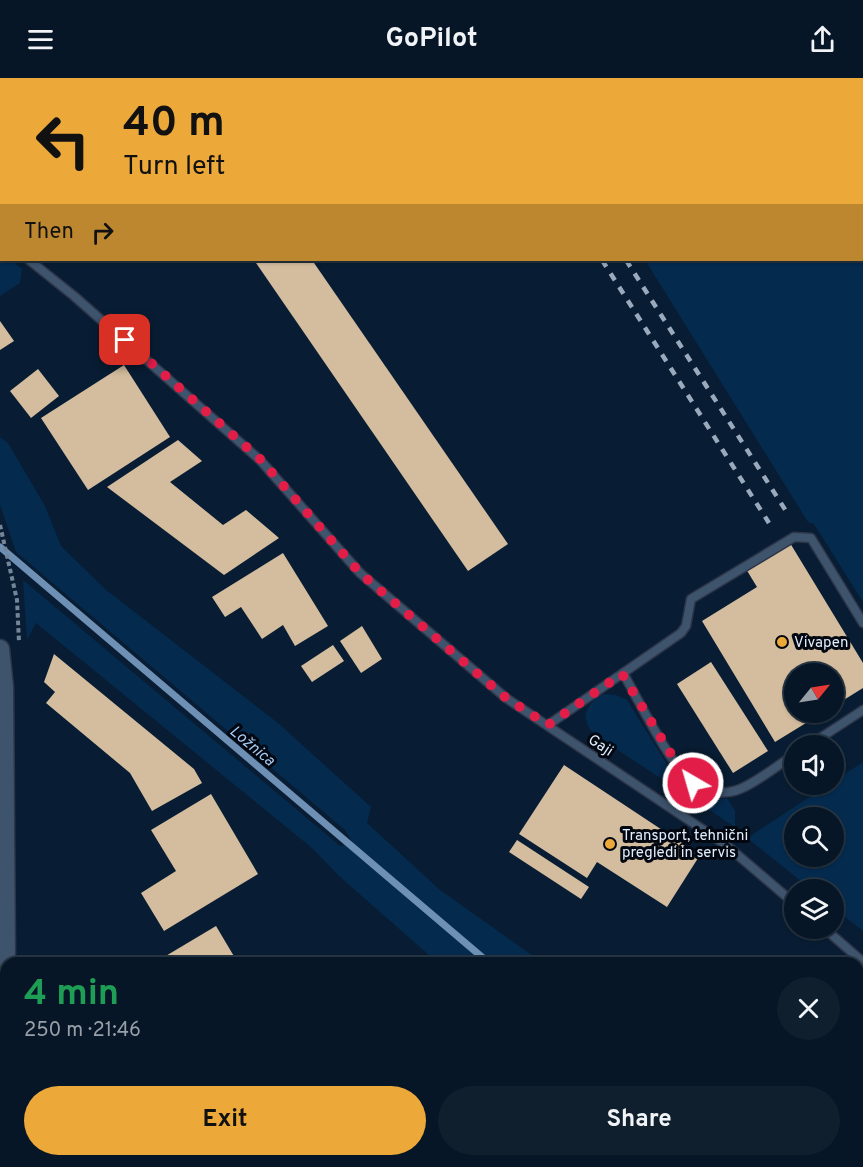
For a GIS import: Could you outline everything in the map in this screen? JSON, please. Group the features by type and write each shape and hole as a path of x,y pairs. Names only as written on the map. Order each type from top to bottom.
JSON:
{"street":[{"path":"0,649 4,688 6,957"}],"lane":[{"name":"Gaji","path":"30,261 74,296 260,459 360,573 506,698 726,845 784,895"},
{"path":"548,725 681,633 686,626 691,599 794,537 811,538 863,623"},
{"path":"622,674 679,767 693,783 707,791 724,793 741,789 784,761"},
{"path":"825,735 863,710"},
{"path":"837,939 857,957"}],"path":[{"path":"0,525 17,600"}],"shaded area":[{"path":"0,261 12,261 22,269 20,283 0,296"},
{"path":"646,261 863,261 863,602 814,524 808,522"},
{"path":"0,437 8,443 45,506 61,546 105,589 278,723 371,807 367,823 440,890 535,957 431,957 339,876 312,848 36,623 27,640 23,580 340,846 353,843 345,830 16,552 0,505"},
{"path":"603,694 616,695 627,700 673,774 698,793 712,798 727,798 735,811 735,827 595,735 587,723 586,712 592,702"},
{"path":"863,762 863,931 844,916 844,879 798,879 747,838 784,814 784,867 844,867 844,807 794,807 813,795 844,795 844,774"}],"building":[{"path":"255,261 313,261 508,544 468,571"},
{"path":"0,321 14,341 0,350"},
{"path":"124,365 170,437 88,490 41,418"},
{"path":"38,369 59,396 31,418 10,391"},
{"path":"178,440 202,461 170,482 223,525 246,510 279,538 224,575 107,487"},
{"name":"Vivapen","path":"790,543 863,663 863,688 844,700 844,663 784,663 784,723 806,723 775,742 702,621 757,587 746,569"},
{"path":"283,553 328,626 295,646 283,625 262,639 241,607 225,617 212,597"},
{"path":"362,626 382,659 361,673 340,641"},
{"path":"333,645 344,661 312,682 301,666"},
{"path":"54,654 194,769 202,783 152,811 130,773 46,703 55,692 44,682"},
{"path":"711,662 768,751 733,773 677,684"},
{"name":"Transport, tehnični pregledi in servis","path":"564,765 700,855 667,907 597,862 587,878 519,834"},
{"path":"211,794 258,874 164,931 141,893 176,871 151,830"},
{"path":"517,840 589,887 581,899 509,852"},
{"path":"216,926 234,957 164,957"}],"waterway":[{"name":"Ložnica","path":"0,547 482,957"}],"railway":[{"path":"603,261 769,523"},
{"path":"627,261 786,511"}],"place":[{"name":"Vivapen","path":"782,642"},
{"name":"Transport, tehnični pregledi in servis","path":"610,844"}],"route":[{"path":"125,340 260,459 360,573 506,698 548,725 622,674 679,767 693,783"}]}
